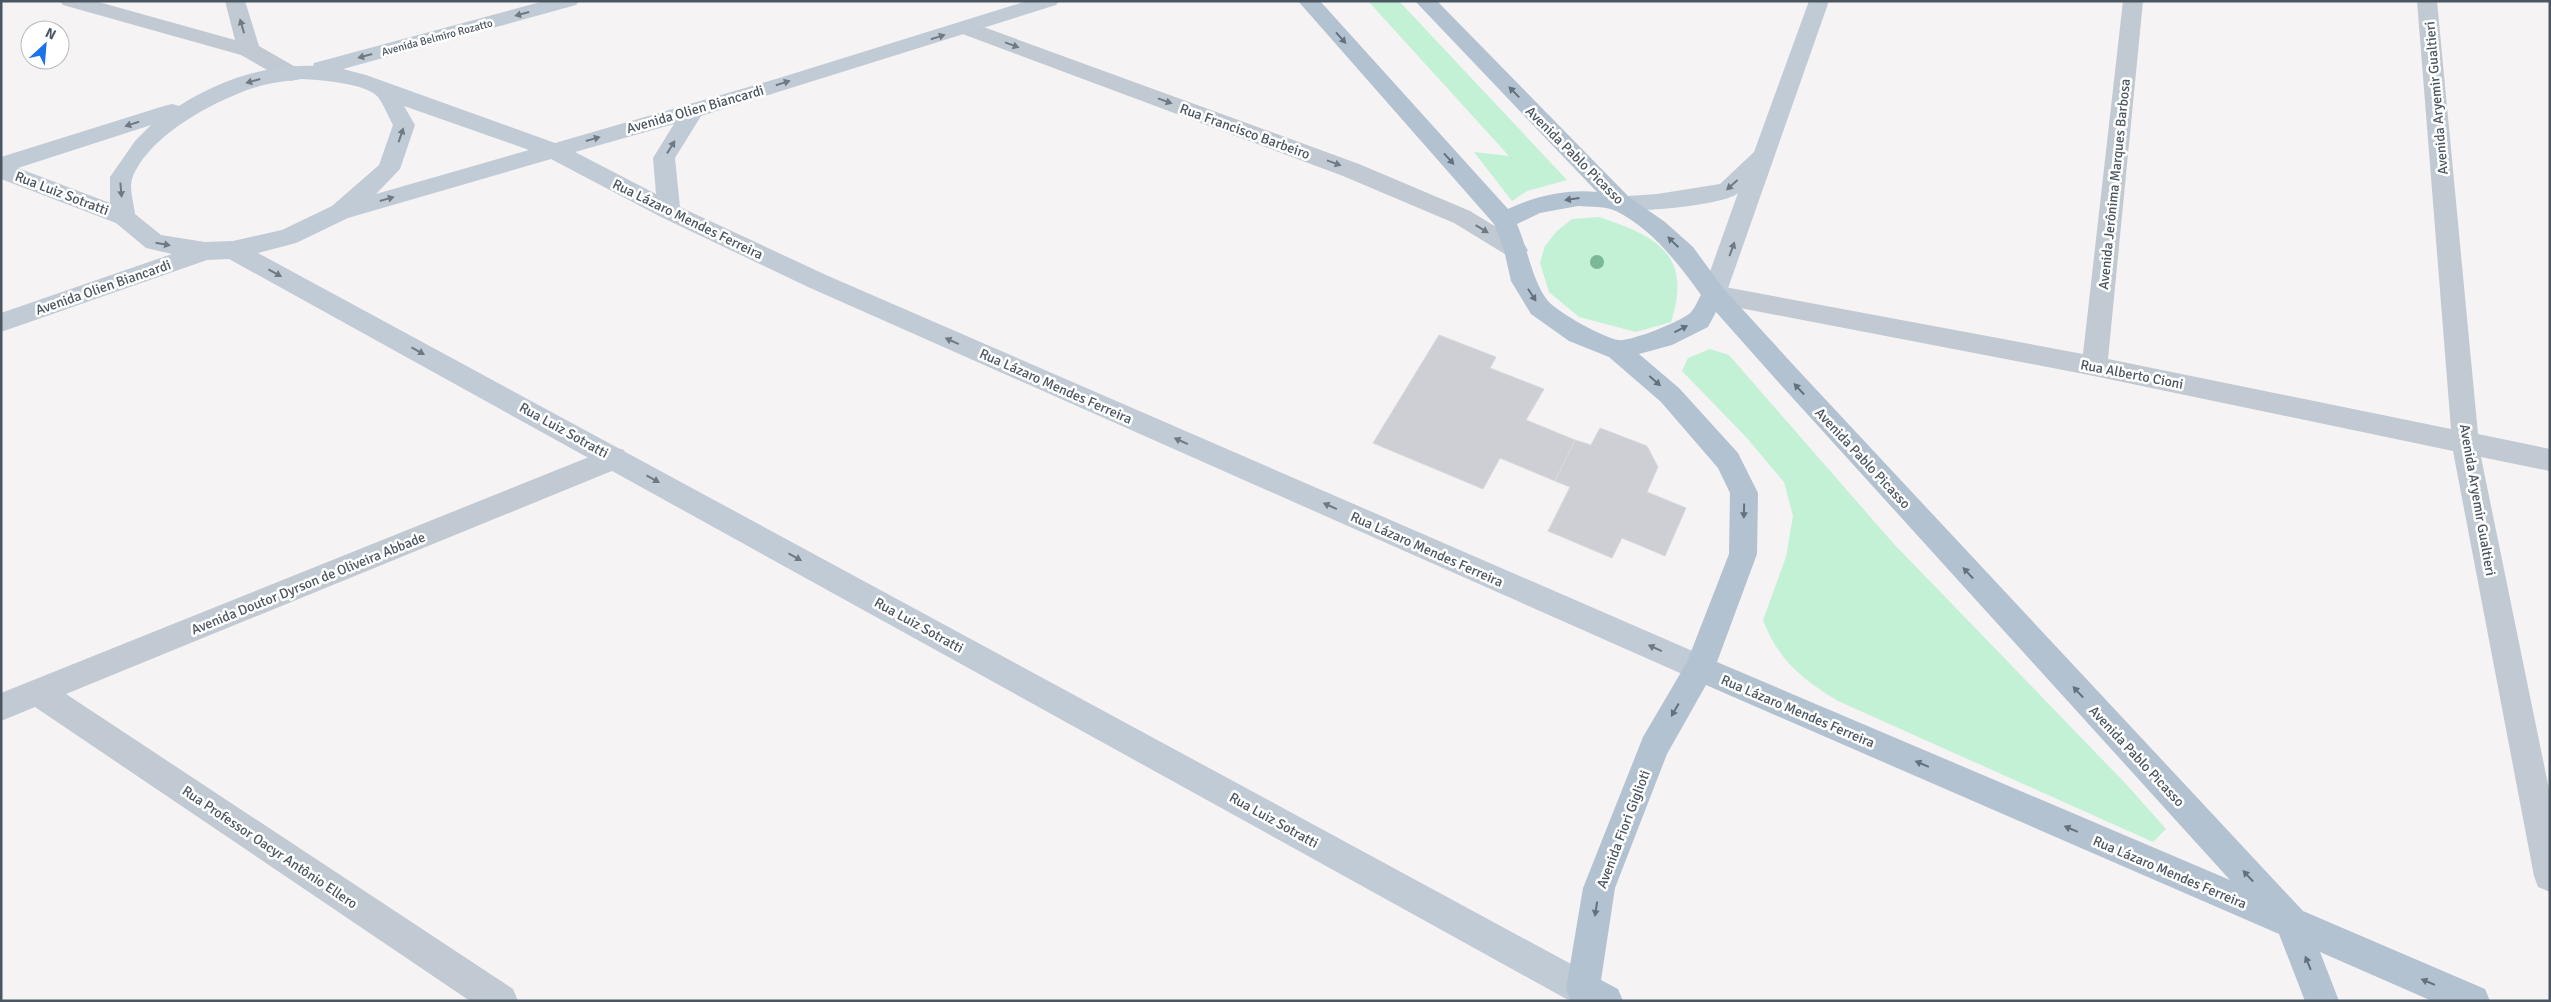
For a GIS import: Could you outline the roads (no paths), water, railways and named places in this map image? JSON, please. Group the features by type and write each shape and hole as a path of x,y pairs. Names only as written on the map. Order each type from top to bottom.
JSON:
{"main road":[{"path":"1308,1 1504,220 1516,250 1523,281 1540,308 1578,334 1618,350 1677,402 1728,461 1744,493 1743,554 1700,668"},
{"name":"Avenida Pablo Picasso","path":"1425,1 1621,203 1657,228 1677,247 1714,294 2292,925"},
{"path":"1504,220 1535,206 1578,198 1621,203"},
{"path":"1618,350 1663,338 1699,320 1714,294"},
{"name":"Rua Lázaro Mendes Ferreira","path":"1700,668 2292,925 2473,1001"},
{"name":"Avenida Fiori Giglioti","path":"1589,997 1599,888 1654,747 1700,668"},
{"path":"2292,925 2322,1001"}],"street":[{"path":"70,1 249,50 298,73"},
{"path":"235,1 249,50"},
{"name":"Avenida Belmiro Rozatto","path":"298,73 569,1"},
{"name":"Avenida Olien Biancardi","path":"1,323 219,251 288,237 340,212 693,110 967,28 1049,1"},
{"path":"1714,294 1818,1"},
{"name":"Avenida Jerônima Marques Barbosa","path":"2094,366 2133,1"},
{"name":"Avenida Aryemir Gualtieri","path":"2427,1 2465,441 2550,876"},
{"name":"Rua Francisco Barbeiro","path":"967,28 1351,170 1462,217 1516,250"},
{"path":"1,164 195,104 242,85 298,73"},
{"name":"Rua Lázaro Mendes Ferreira","path":"298,73 337,73 364,80 385,91 552,150 669,211 817,281 1700,668"},
{"path":"340,212 389,169 404,125 385,91"},
{"path":"124,217 121,180 147,139 195,104"},
{"path":"669,211 664,158 693,110"},
{"path":"1621,203 1657,202 1727,191 1766,151"},
{"name":"Rua Luiz Sotratti","path":"1,170 124,217 154,242 219,251 614,458 1589,997"},
{"name":"Rua Alberto Cioni","path":"1714,294 2094,366 2550,460"},
{"name":"Avenida Doutor Dyrson de Oliveira Abbade","path":"1,707 614,458"},
{"name":"Rua Professor Oacyr Antônio Ellero","path":"39,693 501,1001"}]}
